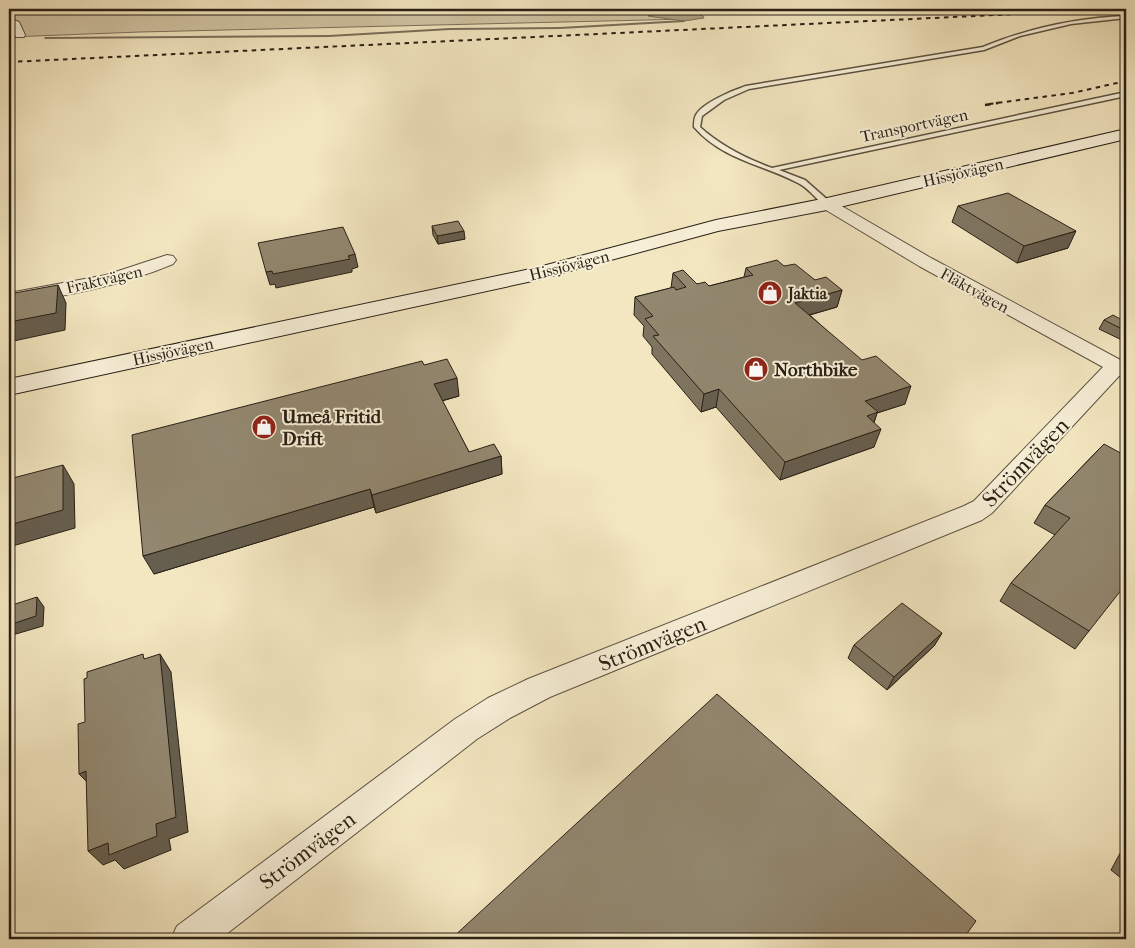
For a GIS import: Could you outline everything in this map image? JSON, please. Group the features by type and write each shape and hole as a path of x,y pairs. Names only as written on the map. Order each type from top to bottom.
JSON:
{"main road":[{"name":"Hissjövägen","path":"9,387 537,274 716,226 827,204 1126,134"}],"street":[{"path":"9,21 15,24 20,35"},
{"name":"Fläktvägen","path":"827,204 925,262 1121,369"},
{"name":"Fraktvägen","path":"9,299 122,278 167,260"},
{"name":"Strömvägen","path":"190,939 466,729 499,708 539,688 983,508 1121,369"}],"lane":[{"path":"827,204 802,182 736,157 708,138 697,127 699,115 720,98 733,91 748,87 984,48 1014,35 1062,24 1098,18 1126,17"},
{"name":"Transportvägen","path":"771,170 1126,94"}],"shaded area":[{"path":"9,9 680,9 690,19 140,32 9,37"},
{"path":"666,9 691,9 704,18 684,21 648,16"}],"building":[{"path":"1008,193 1076,231 1024,246 958,206"},
{"path":"458,221 464,231 437,236 432,226"},
{"path":"343,227 355,254 348,256 350,259 273,274 272,271 266,272 258,243"},
{"path":"777,260 784,266 795,264 815,280 826,277 842,290 795,303 862,360 876,356 911,386 865,401 878,412 867,416 881,429 785,462 719,389 704,394 653,336 659,335 645,319 653,316 635,297 674,287 676,290 686,287 673,273 683,270 697,284 705,282 709,286 753,275 746,268"},
{"path":"58,285 56,313 9,322 9,294"},
{"path":"1113,315 1126,322 1126,331 1104,320"},
{"path":"447,359 457,378 434,384 469,452 494,444 501,456 372,495 370,489 143,556 132,435 422,361 424,365"},
{"path":"1104,444 1126,456 1126,584 1089,631 1011,583 1070,518 1045,505"},
{"path":"63,465 63,510 9,525 9,479"},
{"path":"37,597 36,616 9,625 9,606"},
{"path":"902,603 942,633 894,677 854,645"},
{"path":"143,654 144,659 160,654 176,817 156,824 157,836 109,855 108,843 88,851 86,771 79,774 78,724 85,722 84,679 87,678 87,672"},
{"path":"717,694 976,921 963,939 451,939"},
{"path":"1126,852 1126,867 1120,863"}],"waterway":[{"path":"961,9 966,10"},
{"path":"45,38 329,36 450,29 560,28 684,21"}],"railway":[{"path":"9,62 1122,9"},
{"path":"989,104 1072,93 1126,81"},
{"path":"985,105 998,103"}],"place":[{"name":"Jaktia","path":"770,293"},
{"name":"Northbike","path":"756,369"},
{"name":"Umeå Fritid Drift","path":"264,427"}]}
